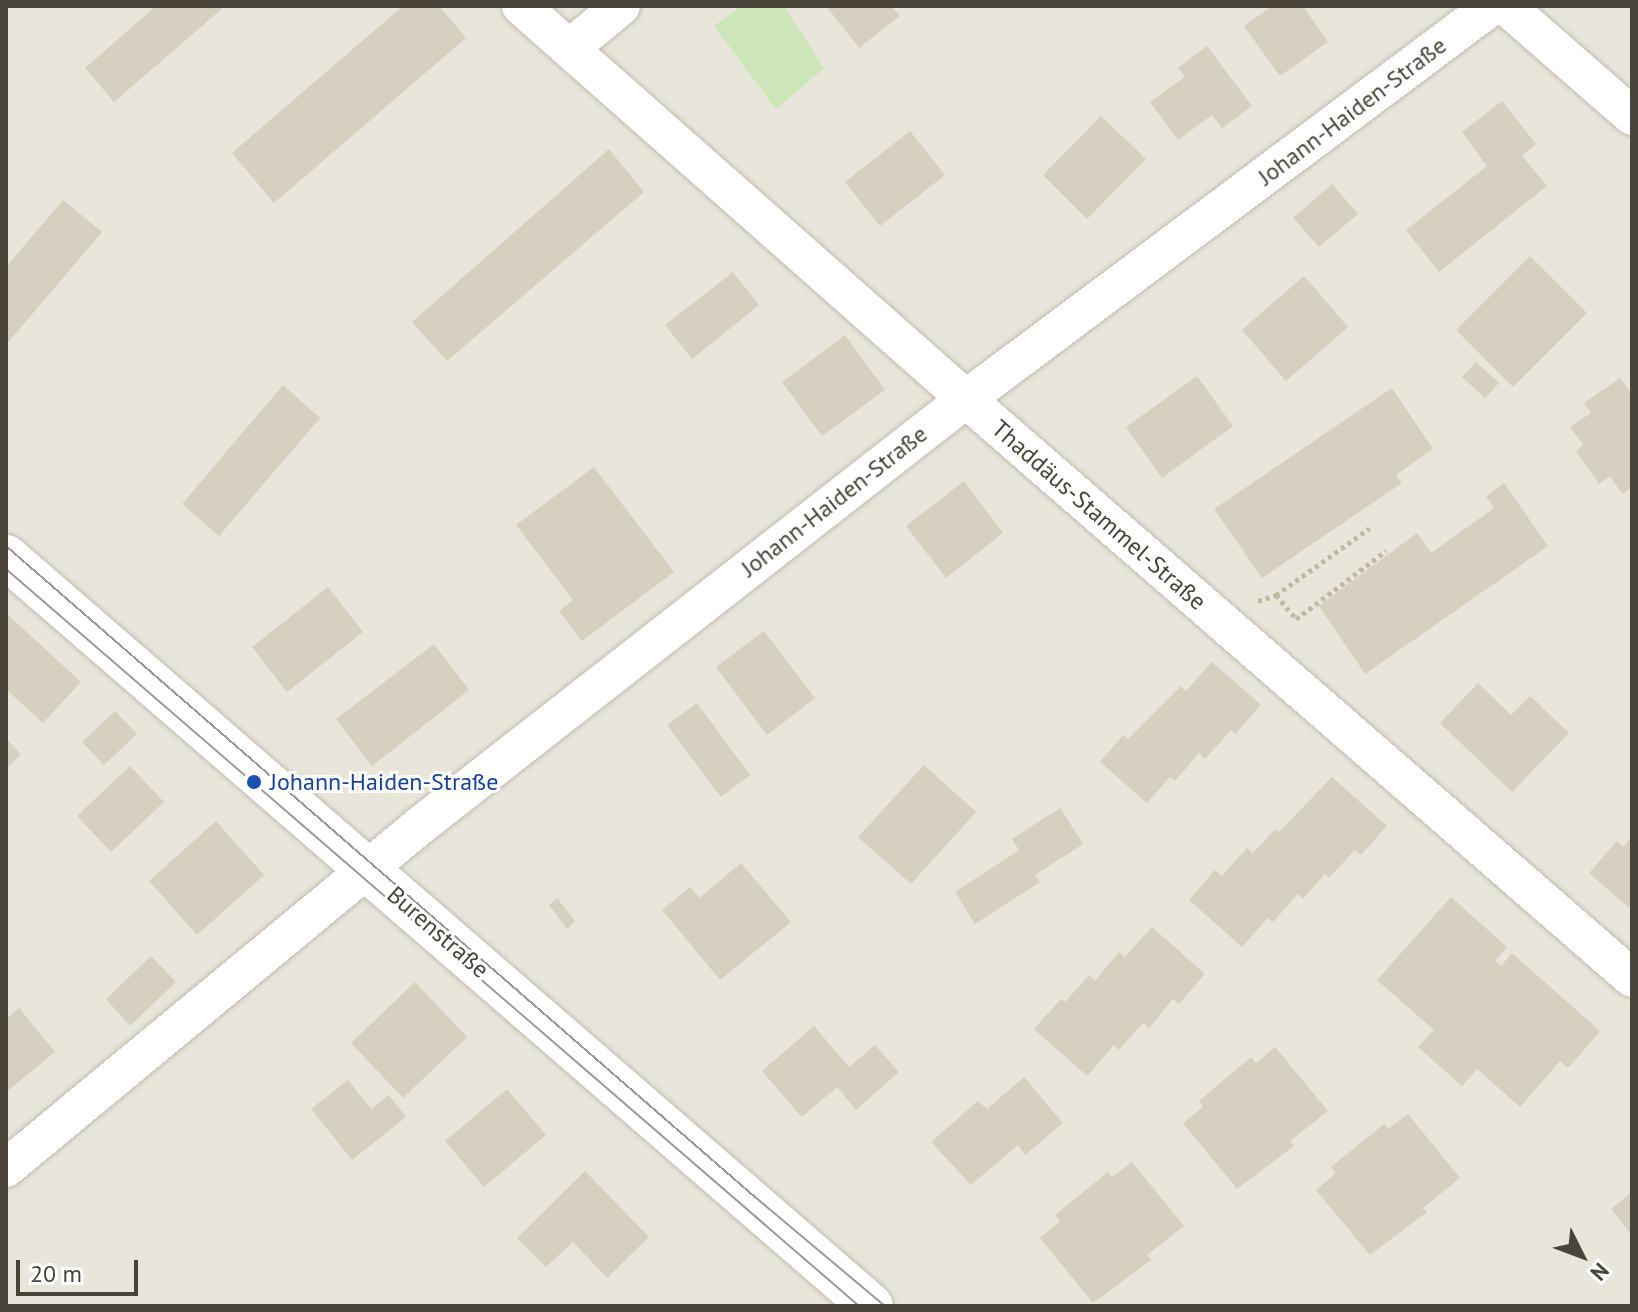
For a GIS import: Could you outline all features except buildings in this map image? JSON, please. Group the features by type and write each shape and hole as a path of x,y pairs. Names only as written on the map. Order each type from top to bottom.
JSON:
{"street":[{"name":"Thaddäus-Stammel-Straße","path":"521,6 966,399 1632,978"},
{"path":"570,48 621,6"},
{"name":"Johann-Haiden-Straße","path":"6,1168 366,869 966,399 1492,6"},
{"path":"1506,6 1632,116"},
{"name":"Burenstraße","path":"6,557 871,1306"}],"path":[{"path":"1226,625 1253,602 1276,595 1370,528"},
{"path":"1276,595 1296,619 1386,551"}],"shaded area":[{"path":"6,6 1632,6 1632,1306 6,1306"}],"green space":[{"path":"742,6 784,6 824,68 776,109 714,26"}],"tram line":[{"path":"6,546 755,1197 885,1306"},
{"path":"6,569 859,1306"}],"place":[{"name":"Johann-Haiden-Straße","path":"254,782"}]}
